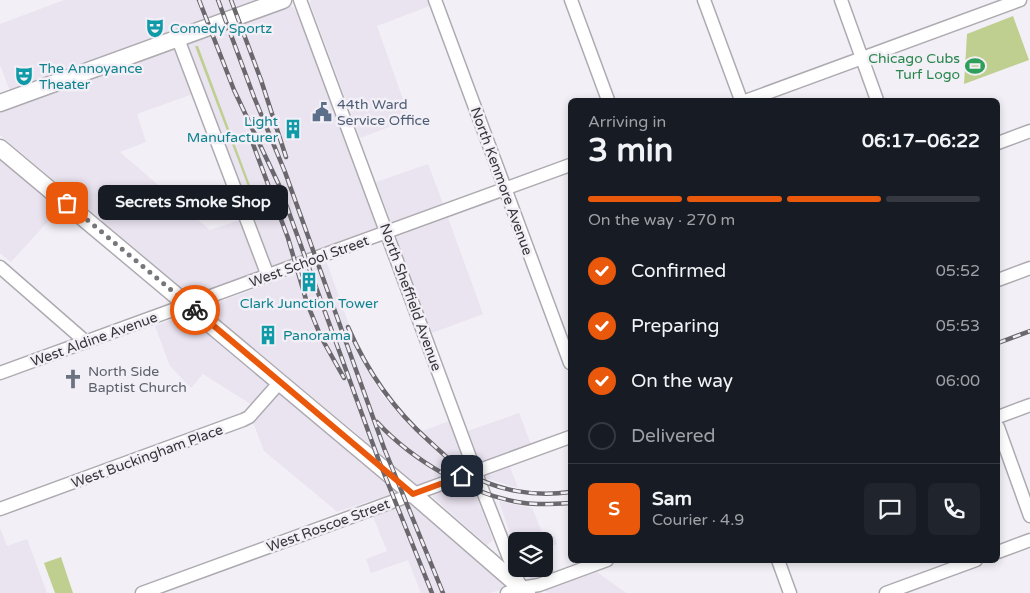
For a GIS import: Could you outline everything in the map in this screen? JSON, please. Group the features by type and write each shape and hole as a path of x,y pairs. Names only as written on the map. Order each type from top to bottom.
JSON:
{"main road":[{"path":"0,103 283,0"},
{"path":"0,148 413,494 519,592"}],"street":[{"name":"North Sheffield Avenue","path":"300,0 519,592"},
{"name":"North Kenmore Avenue","path":"435,0 568,358"},
{"path":"571,0 607,98"},
{"path":"704,0 740,98"},
{"path":"841,0 877,98"},
{"path":"753,98 1020,0"},
{"path":"178,38 268,276"},
{"path":"1000,142 1030,131"},
{"name":"West School Street","path":"189,305 568,166"},
{"path":"0,266 86,342"},
{"path":"1000,279 1030,268"},
{"name":"West Aldine Avenue","path":"0,374 189,305"},
{"name":"West Buckingham Place","path":"0,509 243,420 249,417 280,382"},
{"path":"1000,416 1030,405"},
{"path":"1000,433 1030,516"},
{"name":"West Roscoe Street","path":"142,593 568,438"},
{"path":"1000,551 1030,540"},
{"path":"519,592 599,563"},
{"path":"779,563 790,593"},
{"path":"886,593 968,563"}],"shaded area":[{"path":"64,0 259,0 10,91 0,65 0,24"},
{"path":"311,0 430,0 432,5 377,26 410,119 360,138 310,3"},
{"path":"291,6 300,19 377,228 376,230 272,268 192,56 188,53 186,46 188,41 200,39"},
{"path":"176,49 193,94 137,114 146,142 120,152 210,230 240,220 258,271 192,296 0,135 0,113"},
{"path":"0,156 61,207 11,262 0,253"},
{"path":"428,164 444,206 392,225 376,182"},
{"path":"448,218 483,314 432,333 396,237"},
{"path":"327,263 360,356 381,394 417,433 449,421 463,458 467,461 468,468 417,488 368,447 357,434 210,312 210,305"},
{"path":"186,314 398,491 336,512 264,451 253,422 263,412 203,374 191,388 170,366 155,326"},
{"path":"519,413 532,447 481,465 468,431"},
{"path":"510,467 518,488 484,477"},
{"path":"470,480 493,540 487,545 433,497 432,494 435,491"},
{"path":"499,501 532,508 542,532 510,532"},
{"path":"411,502 507,581 507,587 491,593 421,593 408,560 371,573 366,559 387,551 372,514"},
{"path":"0,528 7,546 27,539 47,593 0,593"},
{"path":"553,536 554,536 557,544 553,546"},
{"path":"553,569 561,584 597,572 626,593 548,593 528,577 553,577"}],"green space":[{"path":"1013,16 1029,60 964,84 967,34"},
{"path":"195,46 198,46 251,188 249,189"},
{"path":"61,557 73,593 55,593 44,563"}],"railway":[{"path":"199,0 234,90 279,185 379,461 432,593"},
{"path":"218,0 254,97 285,172 384,448 443,593"},
{"path":"231,0 261,80 286,157"},
{"path":"250,136 288,238 307,303 321,337 344,378"},
{"path":"348,327 372,374 382,388 416,429 447,458 467,473 504,488 544,494 568,492"},
{"path":"1000,342 1030,331"},
{"path":"377,422 407,450 425,462 444,474 484,493 524,503 568,503"}],"way so far":[{"path":"67,203 195,310"}],"place":[{"name":"Comedy Sportz","path":"155,28"},
{"name":"Chicago Cubs Turf Logo","path":"975,66"},
{"name":"The Annoyance Theater","path":"24,76"},
{"name":"44th Ward Service Office","path":"322,112"},
{"name":"Light Manufacturer","path":"293,129"},
{"name":"Secrets Smoke Shop","path":"67,203"},
{"name":"Clark Junction Tower","path":"309,282"},
{"name":"Panorama","path":"268,335"},
{"name":"North Side Baptist Church","path":"73,379"}],"route":[{"path":"195,310 413,494 462,476"}]}
